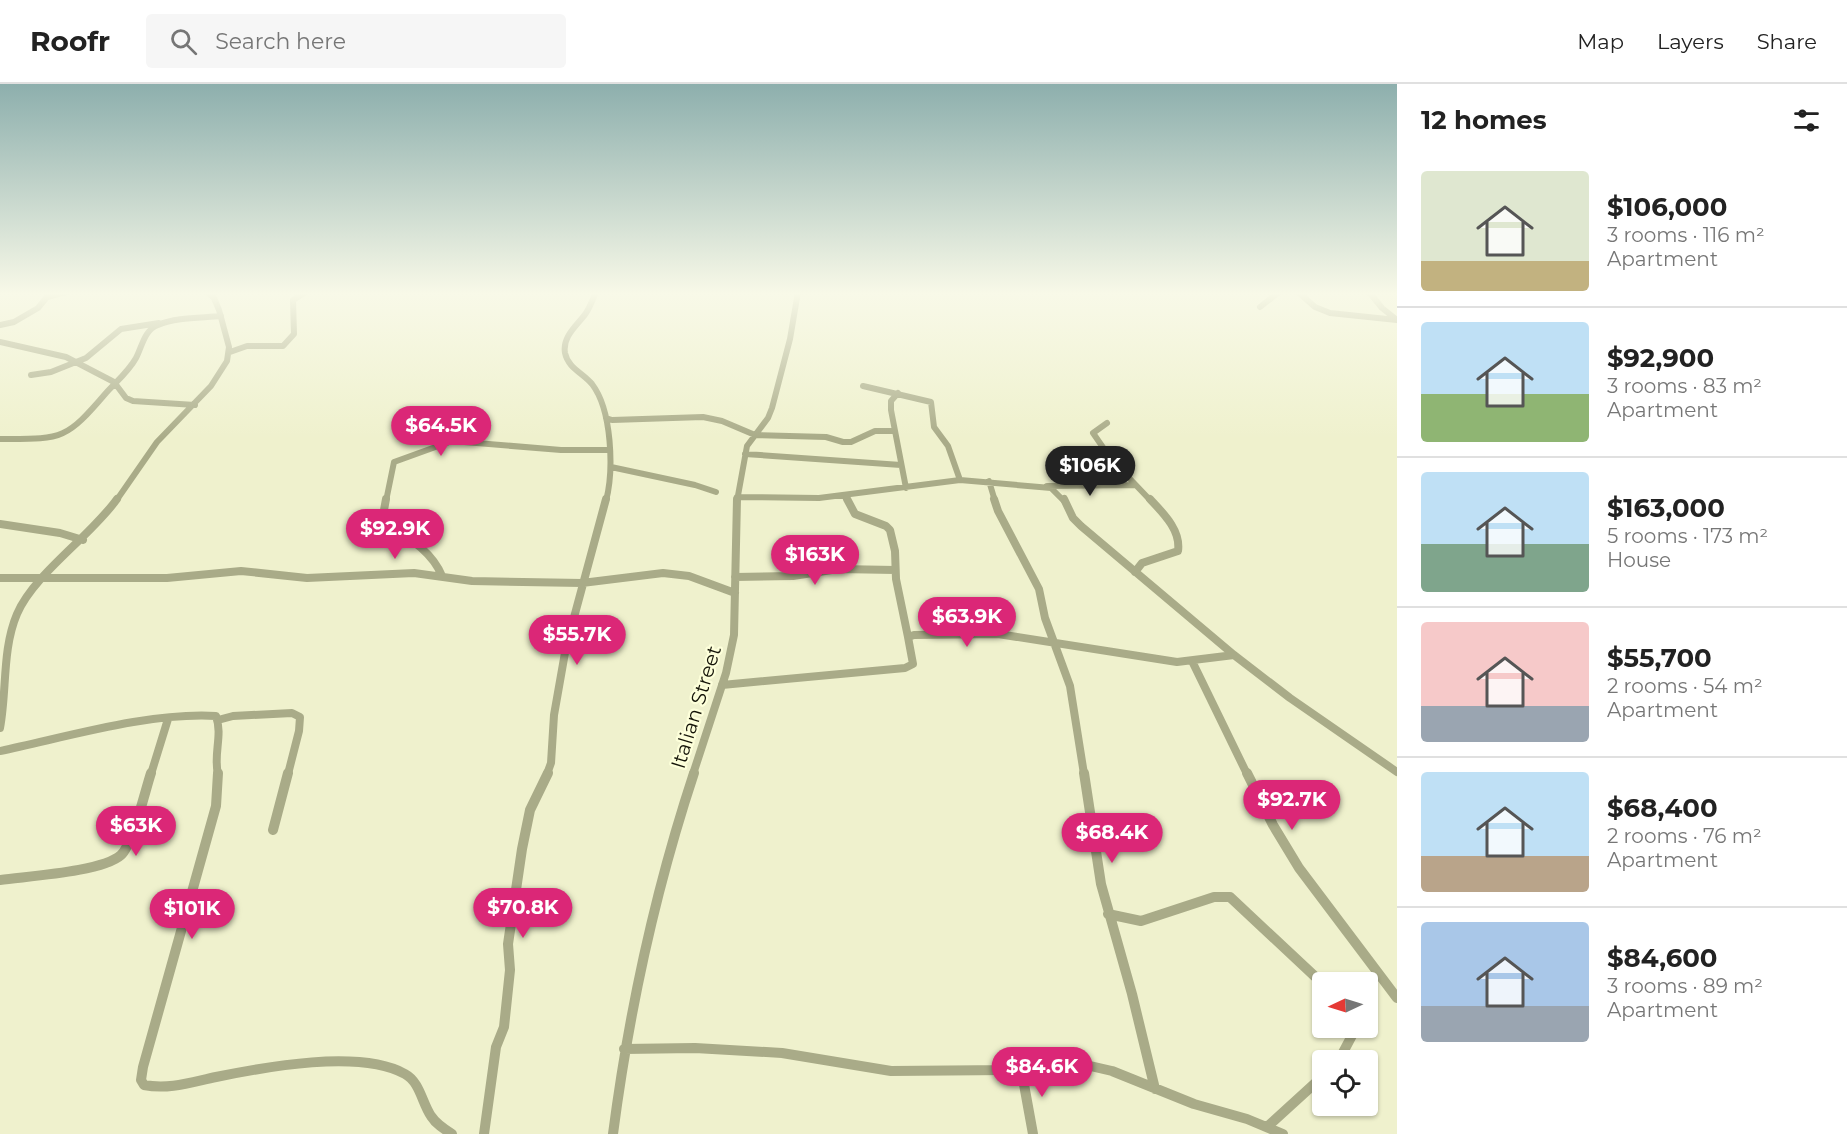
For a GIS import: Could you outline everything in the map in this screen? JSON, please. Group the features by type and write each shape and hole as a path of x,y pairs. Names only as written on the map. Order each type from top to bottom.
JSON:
{"street":[{"path":"31,375 51,372 78,363 108,341"},
{"path":"0,438 47,440 64,434 80,423 135,360 143,341"},
{"path":"227,341 230,352"},
{"path":"0,728 5,702 3,661 17,613 25,598 83,540 124,491 157,442 211,386 230,352 247,346 283,346 288,341"},
{"path":"484,1134 496,1047 504,1027 510,970 508,944 522,849 530,810 545,782 551,763 554,715 569,636 607,496 611,467 606,418 599,396 591,383 572,367 565,352 567,341"},
{"name":"Italian Street","path":"613,1134 624,1049 658,894 676,827 722,685 734,635 737,497 745,454 754,435 768,418 789,341"},
{"path":"0,342 55,354 78,363 114,382 126,398 133,401 195,405"},
{"path":"863,386 931,402 934,427 948,446 960,480"},
{"path":"898,393 891,401 894,430 906,489"},
{"path":"606,418 612,420 703,417 754,435 826,437 847,442 875,431 894,430"},
{"path":"1107,423 1093,433 1111,459 1167,518 1180,543 1178,550 1142,563 1135,572"},
{"path":"442,576 438,566 425,549 382,521 394,462 452,441 561,450 610,450"},
{"path":"745,454 901,465"},
{"path":"611,467 717,492"},
{"path":"737,497 845,496 960,480 1046,486 1135,485"},
{"path":"989,481 998,511 1033,575 1070,686 1090,824 1108,914 1132,994 1155,1089"},
{"path":"1046,486 1062,496 1076,522 1234,655 1290,698 1397,772"},
{"path":"722,685 905,668 912,664 895,570 895,550 888,528 855,514 845,496"},
{"path":"0,524 60,533 83,540"},
{"path":"735,577 793,576 838,569 895,570"},
{"path":"0,578 167,578 241,571 306,578 381,573 425,573 472,580 582,583 612,578 678,573 735,593"},
{"path":"908,637 998,634 1164,661 1192,661 1234,655"},
{"path":"1192,661 1213,698 1256,795 1287,850 1397,998"},
{"path":"218,720 233,716 292,712 300,717 299,731 273,830"},
{"path":"0,751 139,722 211,714 218,720"},
{"path":"0,880 104,865 122,854 131,836 168,719"},
{"path":"218,720 216,765 219,779 216,806 141,1080 144,1085 153,1088 265,1067 309,1063 389,1067 408,1075 432,1117 452,1134"},
{"path":"1108,914 1141,921 1214,897 1230,897 1312,974"},
{"path":"624,1049 695,1048 782,1053 891,1071 1086,1065 1112,1071 1194,1104 1247,1119 1284,1134"},
{"path":"1021,1068 1033,1134"},
{"path":"1266,1127 1312,1086"}]}
